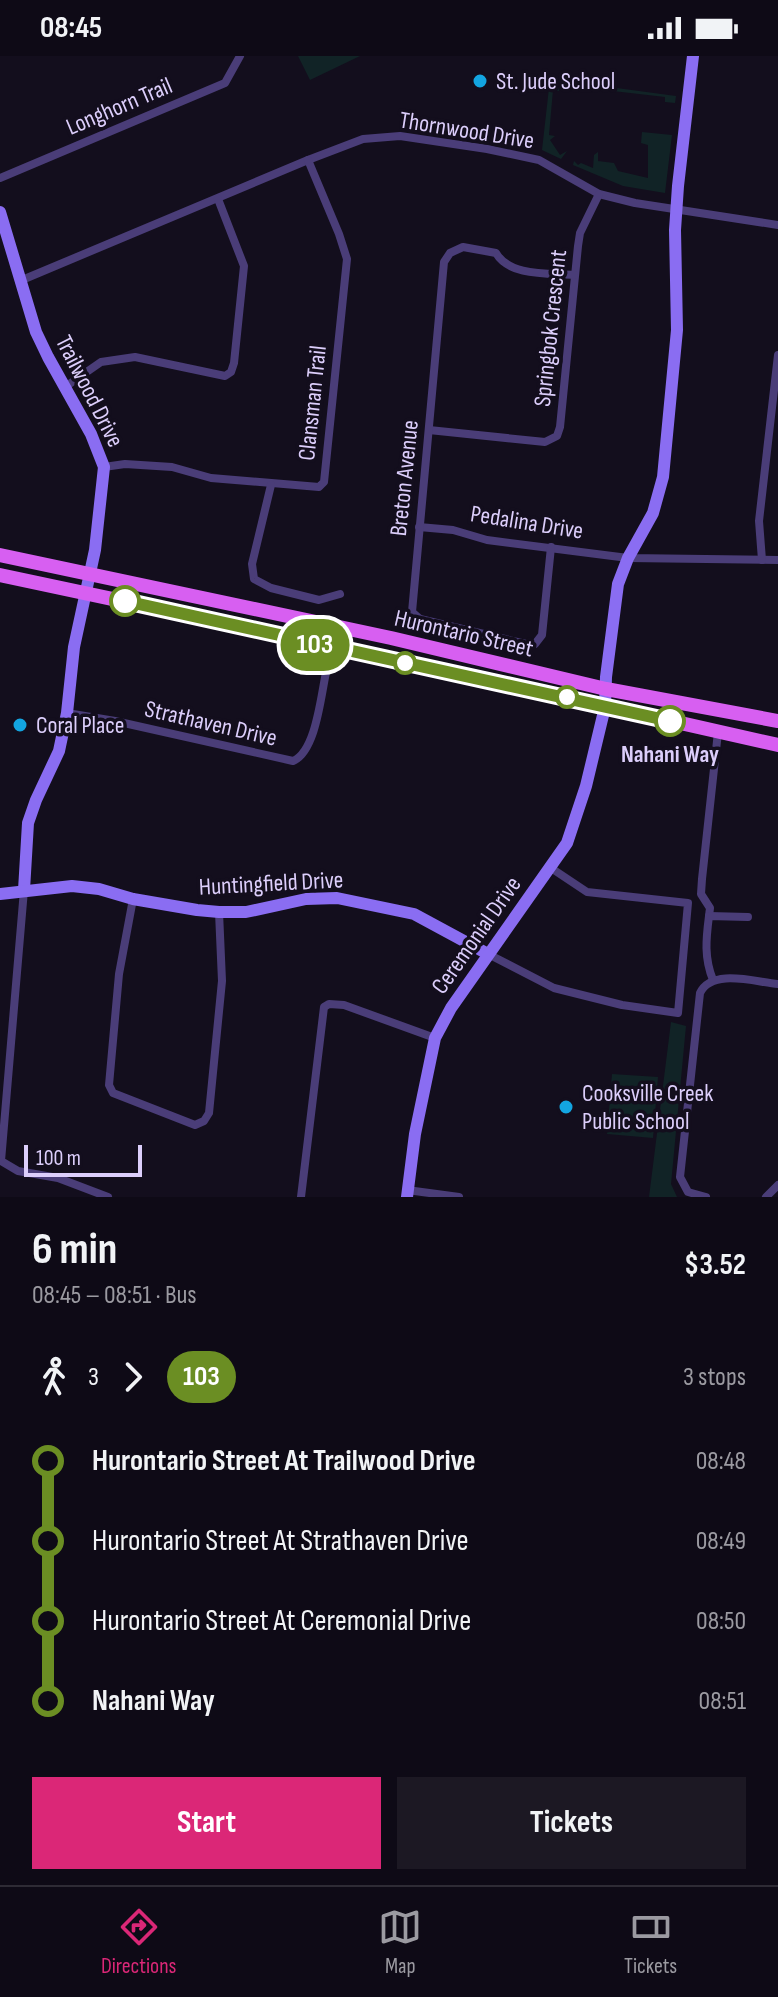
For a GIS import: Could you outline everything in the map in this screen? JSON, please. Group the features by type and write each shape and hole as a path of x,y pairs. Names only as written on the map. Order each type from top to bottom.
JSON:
{"main road":[{"name":"Hurontario Street","path":"0,555 376,635 606,689 778,721"},
{"name":"Hurontario Street","path":"0,575 778,745"}],"street":[{"name":"Longhorn Trail","path":"0,178 225,83 240,56"},
{"path":"606,689 615,601 628,558 653,513 663,477 677,330 676,209 693,56"},
{"name":"Thornwood Drive","path":"22,280 363,139 400,136 539,160 599,194 778,225"},
{"name":"Clansman Trail","path":"104,467 125,464 172,467 211,478 319,487 325,476 347,259 308,160"},
{"name":"Springbok Crescent","path":"429,430 545,442 552,440 560,427 580,233 599,194"},
{"path":"65,387 101,362 135,357 225,376 231,372 244,266 218,199"},
{"name":"Trailwood Drive","path":"0,212 36,332 91,434 104,467 99,522 72,660 67,713 59,751 28,823 24,890"},
{"name":"Breton Avenue","path":"551,547 542,635 537,642 526,644 414,616 411,607 444,262 450,253 463,247 491,251 510,266 523,271 574,275"},
{"path":"762,560 759,521 775,421 778,355"},
{"path":"271,485 252,564 254,579 271,588 319,600 340,594"},
{"name":"Pedalina Drive","path":"419,527 453,530 487,540 628,558 778,560"},
{"path":"299,642 313,647 327,668 337,659 356,653"},
{"name":"Strathaven Drive","path":"67,713 293,761 305,753 314,729 327,668"},
{"name":"Ceremonial Drive","path":"407,1194 427,1067 435,1038 451,1008 567,843 577,818 605,707 606,689"},
{"path":"711,981 706,950 710,908 701,894 718,732"},
{"path":"488,954 554,988 622,1005 674,1015 678,1013 688,903 587,892 551,868"},
{"name":"Huntingfield Drive","path":"0,894 72,886 219,912 246,912 306,899 337,898 414,914 488,954"},
{"path":"24,890 1,1161 18,1171 58,1178 108,1197"},
{"path":"133,899 119,974 109,1085 113,1093 195,1125 204,1121 209,1113 222,981 219,912"},
{"path":"709,916 748,917"},
{"path":"711,981 778,984"},
{"path":"706,1197 686,1190 680,1175 700,993 711,981"},
{"path":"301,1197 324,1007 329,1004 344,1005 435,1038"},
{"path":"766,1197 778,1185"},
{"path":"407,1194 459,1197"}],"shaded area":[{"path":"298,56 360,56 310,80"},
{"path":"550,79 676,96 675,103 665,102 665,97 561,85 559,91 553,90 549,135 555,136 550,140 560,155 567,151 561,159 542,150"},
{"path":"642,132 672,135 665,193 623,186 573,165 574,161 593,168 594,155 598,152 598,161 614,163 618,171 648,178 648,145 641,143"},
{"path":"671,1022 686,1026 671,1184 677,1197 649,1197"},
{"path":"612,1074 658,1077 653,1138 607,1134"}],"bus line":[{"name":"103","path":"125,601 263,631 299,642 477,677 670,721"}],"place":[{"name":"St. Jude School","path":"480,81"},
{"name":"Nahani Way","path":"670,721"},
{"name":"Coral Place","path":"20,725"},
{"name":"Cooksville Creek Public School","path":"566,1107"}]}
